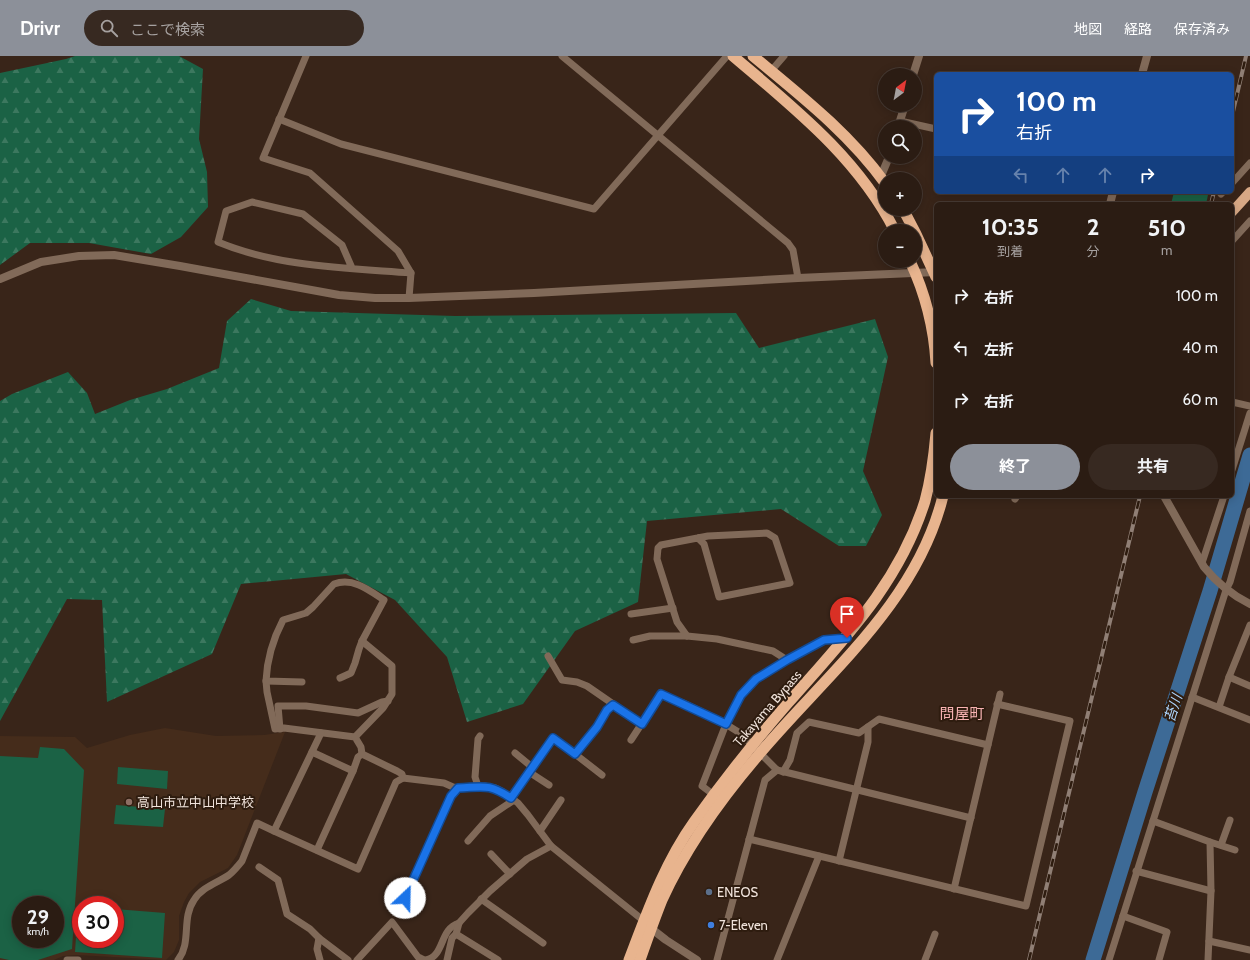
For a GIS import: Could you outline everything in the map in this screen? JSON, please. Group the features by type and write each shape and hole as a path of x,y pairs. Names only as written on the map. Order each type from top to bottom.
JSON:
{"highway":[{"path":"733,56 831,142 870,190 892,224"},
{"path":"753,56 856,147 878,174"},
{"path":"907,216 934,272"},
{"path":"914,268 929,315 934,345"},
{"name":"Takayama Bypass","path":"629,960 701,829 756,749 847,638 882,590 902,555 918,521 933,478 934,463"},
{"name":"Takayama Bypass","path":"640,960 648,925 663,875 692,824 714,795 756,749 857,646 893,602 909,577 922,552 933,528 943,498"}],"main road":[{"path":"1234,210 1250,192"}],"street":[{"path":"306,56 263,158 310,173 398,251 411,273 409,298"},
{"path":"562,56 658,137 788,243 793,250 798,278"},
{"path":"279,119 341,144 594,209 727,56"},
{"path":"771,71 784,56"},
{"path":"915,68 919,56"},
{"path":"1143,72 1147,56"},
{"path":"922,127 934,129"},
{"path":"1234,181 1250,163"},
{"path":"352,268 342,244 303,214 252,202 226,211 218,242 234,248 286,262 352,268 411,273"},
{"path":"1234,239 1250,221"},
{"path":"0,279 41,262 79,256 114,255 339,295 376,298 566,292 798,278 916,273 934,274"},
{"path":"1234,402 1250,406"},
{"path":"1234,464 1250,413"},
{"path":"1165,498 1203,565 1211,576 1225,588 1250,604"},
{"path":"1203,565 1223,498"},
{"path":"1108,960 1192,697 1225,588 1230,582 1250,511"},
{"path":"687,636 677,622 657,559 658,548 661,545 708,536 767,533 775,538 790,583 719,597 704,544 698,538"},
{"path":"340,678 350,673 355,663 358,649 384,600 355,583 334,584 306,613 283,620 275,635 268,660 266,681 275,729 355,737"},
{"path":"631,614 673,608"},
{"path":"1219,708 1229,677 1250,625"},
{"path":"633,640 650,636 687,636 717,639 773,651 787,660"},
{"path":"714,795 702,786 726,724 741,695 751,684 764,674 824,640 847,638"},
{"path":"355,737 383,708 392,694 392,666 362,641"},
{"path":"548,656 562,680 582,684 642,724"},
{"path":"1229,677 1250,686"},
{"path":"266,681 302,682"},
{"path":"631,740 661,694 726,724 740,733 780,771 971,818"},
{"path":"954,889 1000,694"},
{"path":"1192,697 1250,720"},
{"path":"280,729 278,706 306,706 358,713 382,702 388,701"},
{"path":"749,839 1026,906 1070,721 997,704"},
{"path":"575,754 597,727 607,710 613,705"},
{"path":"717,960 765,780 780,771 790,760 797,733 809,722 859,733 879,719 988,745"},
{"path":"839,861 868,742 868,727"},
{"path":"274,831 321,733"},
{"path":"478,786 475,777 478,739 480,736"},
{"path":"355,737 361,747 362,754"},
{"path":"468,841 490,816 512,799 530,769 553,738 602,776"},
{"path":"312,752 352,771"},
{"path":"515,753 530,769 549,785"},
{"path":"317,850 358,758 362,754"},
{"path":"362,754 397,771 402,774 403,778"},
{"path":"178,960 185,945 187,916 194,900 206,888 230,874 238,866 242,861 257,823 358,869 396,782 403,778 444,783 458,788 484,786 496,788 512,799 528,815 551,846 648,925 696,960"},
{"path":"405,898 451,796 458,788"},
{"path":"540,831 561,800"},
{"path":"1221,845 1230,820"},
{"path":"1153,821 1235,850"},
{"path":"1208,960 1211,891 1210,842"},
{"path":"447,960 451,943 456,934 459,923 481,899 527,859 551,846"},
{"path":"491,854 510,874"},
{"path":"778,960 819,856"},
{"path":"259,867 278,880 286,914 310,929 348,960"},
{"path":"1136,870 1211,891"},
{"path":"481,899 543,943"},
{"path":"1123,916 1167,932 1159,960"},
{"path":"357,960 392,922 418,957 425,960 435,956 449,929 452,925 459,923"},
{"path":"456,934 498,960"},
{"path":"925,960 935,934"},
{"path":"320,938 316,949 320,960"},
{"path":"1209,941 1250,950"},
{"path":"67,960 78,960"}],"shaded area":[{"name":"高山市立中山中学校","path":"165,728 216,736 264,735 285,732 237,855 228,868 200,882 189,893 179,916 179,940 174,952 166,960 77,955 63,956 54,960 0,960 0,736 75,737 87,748 130,735"}],"green space":[{"path":"75,56 179,56 203,69 199,139 207,172 208,207 181,237 151,254 89,243 30,243 0,265 0,73"},
{"path":"1174,194 1208,195 1206,202 1172,202"},
{"path":"251,299 291,311 455,316 736,313 759,348 875,319 888,357 863,471 882,515 866,546 839,546 781,509 647,521 638,602 575,631 523,704 467,722 447,657 395,600 346,574 241,584 212,654 107,702 102,600 67,599 0,721 0,401 12,394 68,372 87,393 95,414 130,400 167,389 219,368 227,321"},
{"path":"40,747 64,749 84,770 76,896 72,896 72,949 38,960 9,960 0,958 0,756 38,758"},
{"path":"118,767 168,771 167,789 117,784"},
{"path":"116,805 165,809 163,827 114,824"},
{"path":"124,910 165,913 162,958 75,952 75,948 124,948"}],"waterway":[{"name":"苔川","path":"1093,960 1145,792 1210,591 1250,455"}],"railway":[{"path":"1234,107 1246,56"},
{"path":"1212,202 1214,194"},
{"path":"1029,960 1140,498"}],"place":[{"name":"高山市立中山中学校","path":"129,802"},
{"name":"ENEOS","path":"709,892"},
{"name":"7-Eleven","path":"711,925"}],"district":[{"name":"問屋町","path":"962,714"}],"route":[{"path":"405,898 451,796 458,788 478,786 496,788 511,798 553,738 575,754 597,727 607,710 613,705 642,724 661,694 726,724 741,695 756,679 824,640 847,638"}]}
